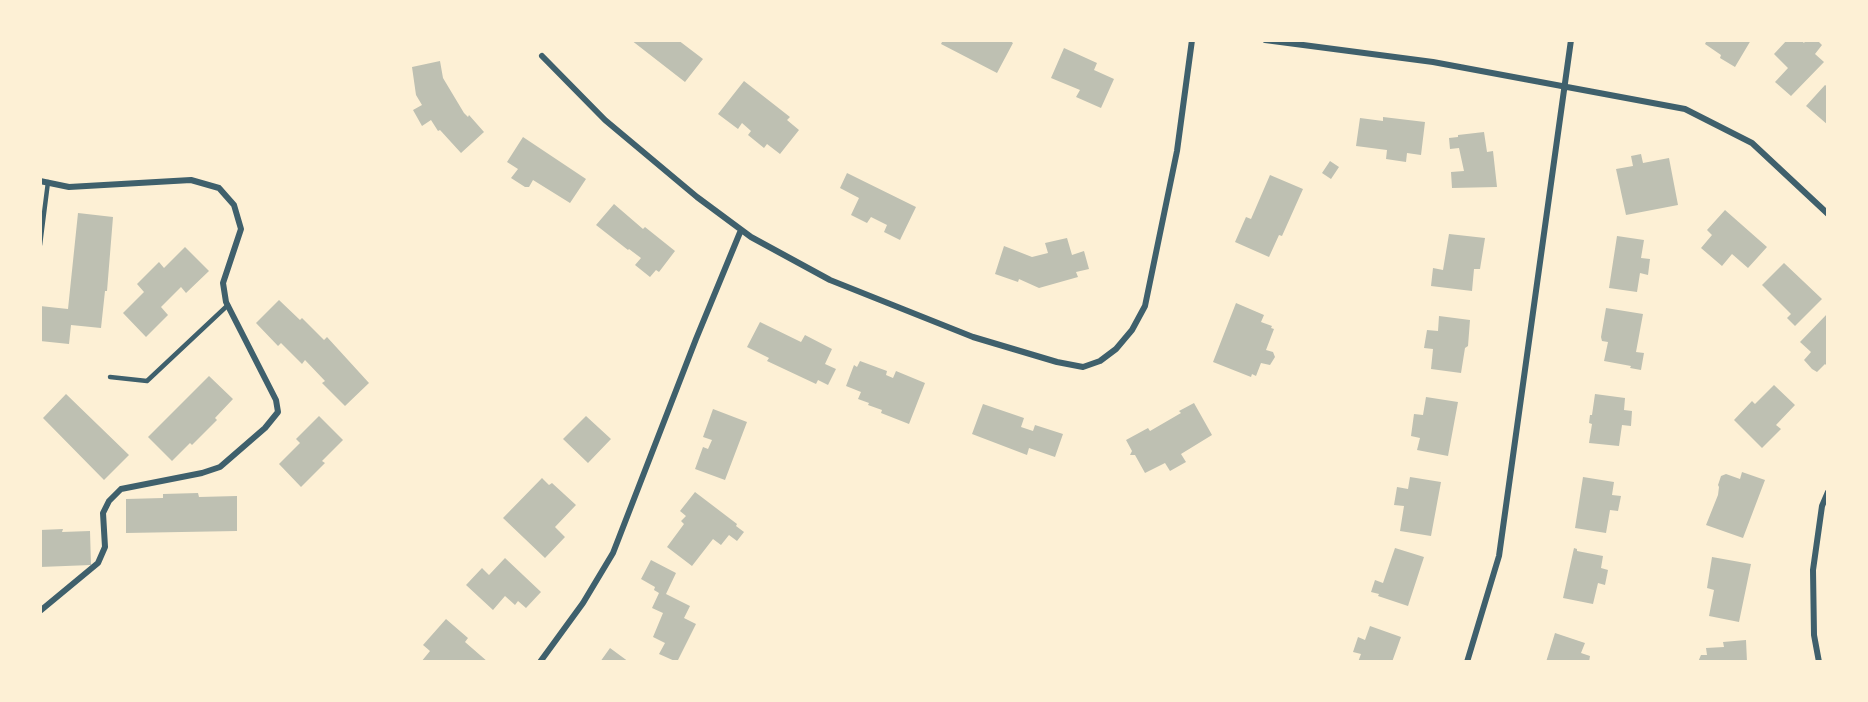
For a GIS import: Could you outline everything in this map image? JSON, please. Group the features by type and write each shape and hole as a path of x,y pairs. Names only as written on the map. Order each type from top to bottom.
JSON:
{"street":[{"path":"542,56 605,120 741,230 830,280 973,337 1057,363 1083,367 1100,361 1116,349 1132,330 1145,306 1177,151 1192,40"},
{"path":"1265,40 1433,63 1685,110 1752,143 1827,214"},
{"path":"1467,662 1499,556 1571,40"},
{"path":"40,181 69,187 191,180 219,188 234,205 240,229 223,283 228,305 276,400 278,412 265,428 220,467 121,489 109,501 103,513 105,548 98,563 40,611"},
{"path":"540,662 583,603 613,554 696,339 741,230"},
{"path":"1819,662 1815,634 1813,570 1822,506 1827,492"}],"lane":[{"path":"40,245 48,182"},
{"path":"110,377 147,381 228,305"}],"building":[{"path":"631,40 678,40 703,59 685,82"},
{"path":"943,40 1009,40 1013,43 997,73 941,44"},
{"path":"1707,40 1751,40 1735,67 1720,58 1721,55 1705,44"},
{"path":"1787,40 1801,40 1804,43 1806,40 1817,40 1822,45 1815,54 1824,62 1791,96 1775,82 1788,68 1774,54"},
{"path":"1064,48 1097,63 1094,70 1114,79 1101,108 1076,97 1080,90 1051,78"},
{"path":"440,61 443,78 464,113 468,117 469,115 484,132 461,153 440,130 438,131 431,120 422,126 413,110 422,105 416,95 412,67"},
{"path":"744,81 790,117 787,120 799,130 780,154 767,144 764,148 748,135 751,131 742,123 738,129 718,114"},
{"path":"1825,85 1828,87 1828,125 1806,106"},
{"path":"1383,117 1425,122 1421,155 1407,153 1406,162 1386,159 1387,150 1356,146 1360,118 1383,121"},
{"path":"1484,132 1487,152 1493,151 1497,187 1452,188 1451,172 1464,171 1459,148 1450,149 1449,138"},
{"path":"523,137 586,179 570,203 533,180 529,187 525,187 511,178 518,169 507,162"},
{"path":"1641,154 1643,163 1669,158 1678,205 1626,215 1616,169 1633,166 1631,156"},
{"path":"1330,161 1339,167 1331,179 1322,173"},
{"path":"847,173 916,207 900,240 884,232 887,225 871,217 867,223 851,215 859,198 840,188"},
{"path":"1270,175 1303,189 1282,236 1279,235 1269,257 1235,242 1246,217 1251,219"},
{"path":"614,204 643,229 645,227 675,251 659,272 656,270 650,277 635,265 641,258 596,225"},
{"path":"1725,210 1767,247 1748,268 1732,254 1722,266 1701,248 1712,235 1707,230"},
{"path":"78,213 113,217 107,291 105,291 101,328 71,325 69,344 40,341 40,306 68,309"},
{"path":"1449,234 1485,238 1480,269 1474,269 1472,291 1431,286 1433,268 1443,270"},
{"path":"1617,236 1644,240 1641,258 1650,259 1648,275 1640,273 1637,292 1609,288"},
{"path":"1067,238 1072,255 1084,251 1089,269 1076,272 1078,277 1039,288 1019,279 1018,282 995,274 1004,246 1032,257 1048,253 1045,243"},
{"path":"185,247 209,271 186,293 181,287 161,307 168,315 146,337 123,313 144,292 137,284 159,262 164,268"},
{"path":"1784,263 1822,299 1795,326 1787,318 1791,314 1762,285"},
{"path":"279,300 300,320 302,318 324,340 327,337 369,383 345,406 322,383 325,381 305,360 302,364 281,343 278,346 256,323"},
{"path":"1236,303 1264,315 1261,322 1274,329 1266,350 1273,352 1275,357 1270,365 1261,363 1256,376 1252,374 1251,377 1213,362"},
{"path":"1606,308 1643,314 1636,352 1644,353 1641,370 1604,361 1608,342 1602,341 1601,337"},
{"path":"1828,313 1828,367 1825,364 1817,372 1804,360 1811,352 1800,342"},
{"path":"1439,316 1470,320 1468,346 1465,348 1461,373 1431,369 1433,349 1424,348 1427,330 1438,331"},
{"path":"760,322 801,342 805,335 832,349 825,364 836,369 828,385 818,380 816,384 767,361 769,358 747,347"},
{"path":"860,361 887,371 886,375 893,378 896,371 925,383 909,424 881,413 882,410 858,399 861,392 846,386 854,365 857,367"},
{"path":"209,376 233,399 215,418 217,420 172,461 148,437"},
{"path":"1774,385 1795,405 1776,425 1781,429 1762,448 1734,420 1752,401 1755,404"},
{"path":"66,394 129,455 104,480 43,418"},
{"path":"1595,394 1625,398 1624,410 1632,411 1631,426 1622,425 1619,446 1589,443 1592,424 1589,423"},
{"path":"1426,397 1458,402 1448,456 1417,450 1420,438 1411,436 1414,414 1423,415"},
{"path":"1194,403 1212,435 1181,454 1186,462 1170,471 1165,463 1145,473 1135,455 1130,455 1132,451 1126,440 1148,428 1150,431"},
{"path":"983,404 1024,418 1021,427 1033,431 1035,425 1063,434 1055,457 1029,448 1027,455 972,434"},
{"path":"713,409 747,422 725,480 695,469 703,447 708,449 712,440 703,437"},
{"path":"319,416 343,440 322,461 325,463 301,487 279,464 300,443 296,439"},
{"path":"586,416 611,439 588,463 563,439"},
{"path":"1742,472 1765,480 1743,538 1706,525 1718,495 1721,476 1726,474 1740,479"},
{"path":"1410,477 1441,482 1431,536 1400,531 1404,506 1394,505 1397,487 1408,489"},
{"path":"1583,477 1614,482 1612,495 1621,496 1618,511 1610,510 1606,533 1575,528"},
{"path":"542,478 549,485 552,483 576,505 555,527 565,537 545,558 503,518"},
{"path":"695,492 744,532 737,541 729,535 721,545 713,539 692,566 667,547 684,524 681,521 686,516 680,511"},
{"path":"198,493 199,497 237,496 237,531 126,533 126,499 163,498 163,494"},
{"path":"63,529 62,532 90,531 91,565 40,567 40,530"},
{"path":"1395,548 1424,557 1408,606 1371,592 1375,580 1383,583"},
{"path":"1574,548 1577,551 1603,556 1601,568 1608,570 1605,585 1598,583 1593,604 1563,598"},
{"path":"1712,557 1751,564 1739,622 1709,616 1714,590 1707,588"},
{"path":"505,558 541,592 526,608 518,601 515,605 505,596 493,610 466,585 482,568 489,575"},
{"path":"651,560 676,573 666,594 690,606 684,618 696,624 677,662 659,654 665,643 653,637 663,613 652,608 659,593 654,590 655,587 641,579"},
{"path":"446,619 468,638 465,642 488,662 421,662 430,651 423,645"},
{"path":"1370,626 1401,637 1392,662 1358,662 1361,654 1353,652 1358,637 1365,640"},
{"path":"1555,633 1585,643 1581,653 1590,656 1589,662 1546,662"},
{"path":"1746,640 1747,662 1698,662 1701,655 1707,655 1706,648 1724,647 1723,642"},
{"path":"610,648 629,662 600,662"}]}
